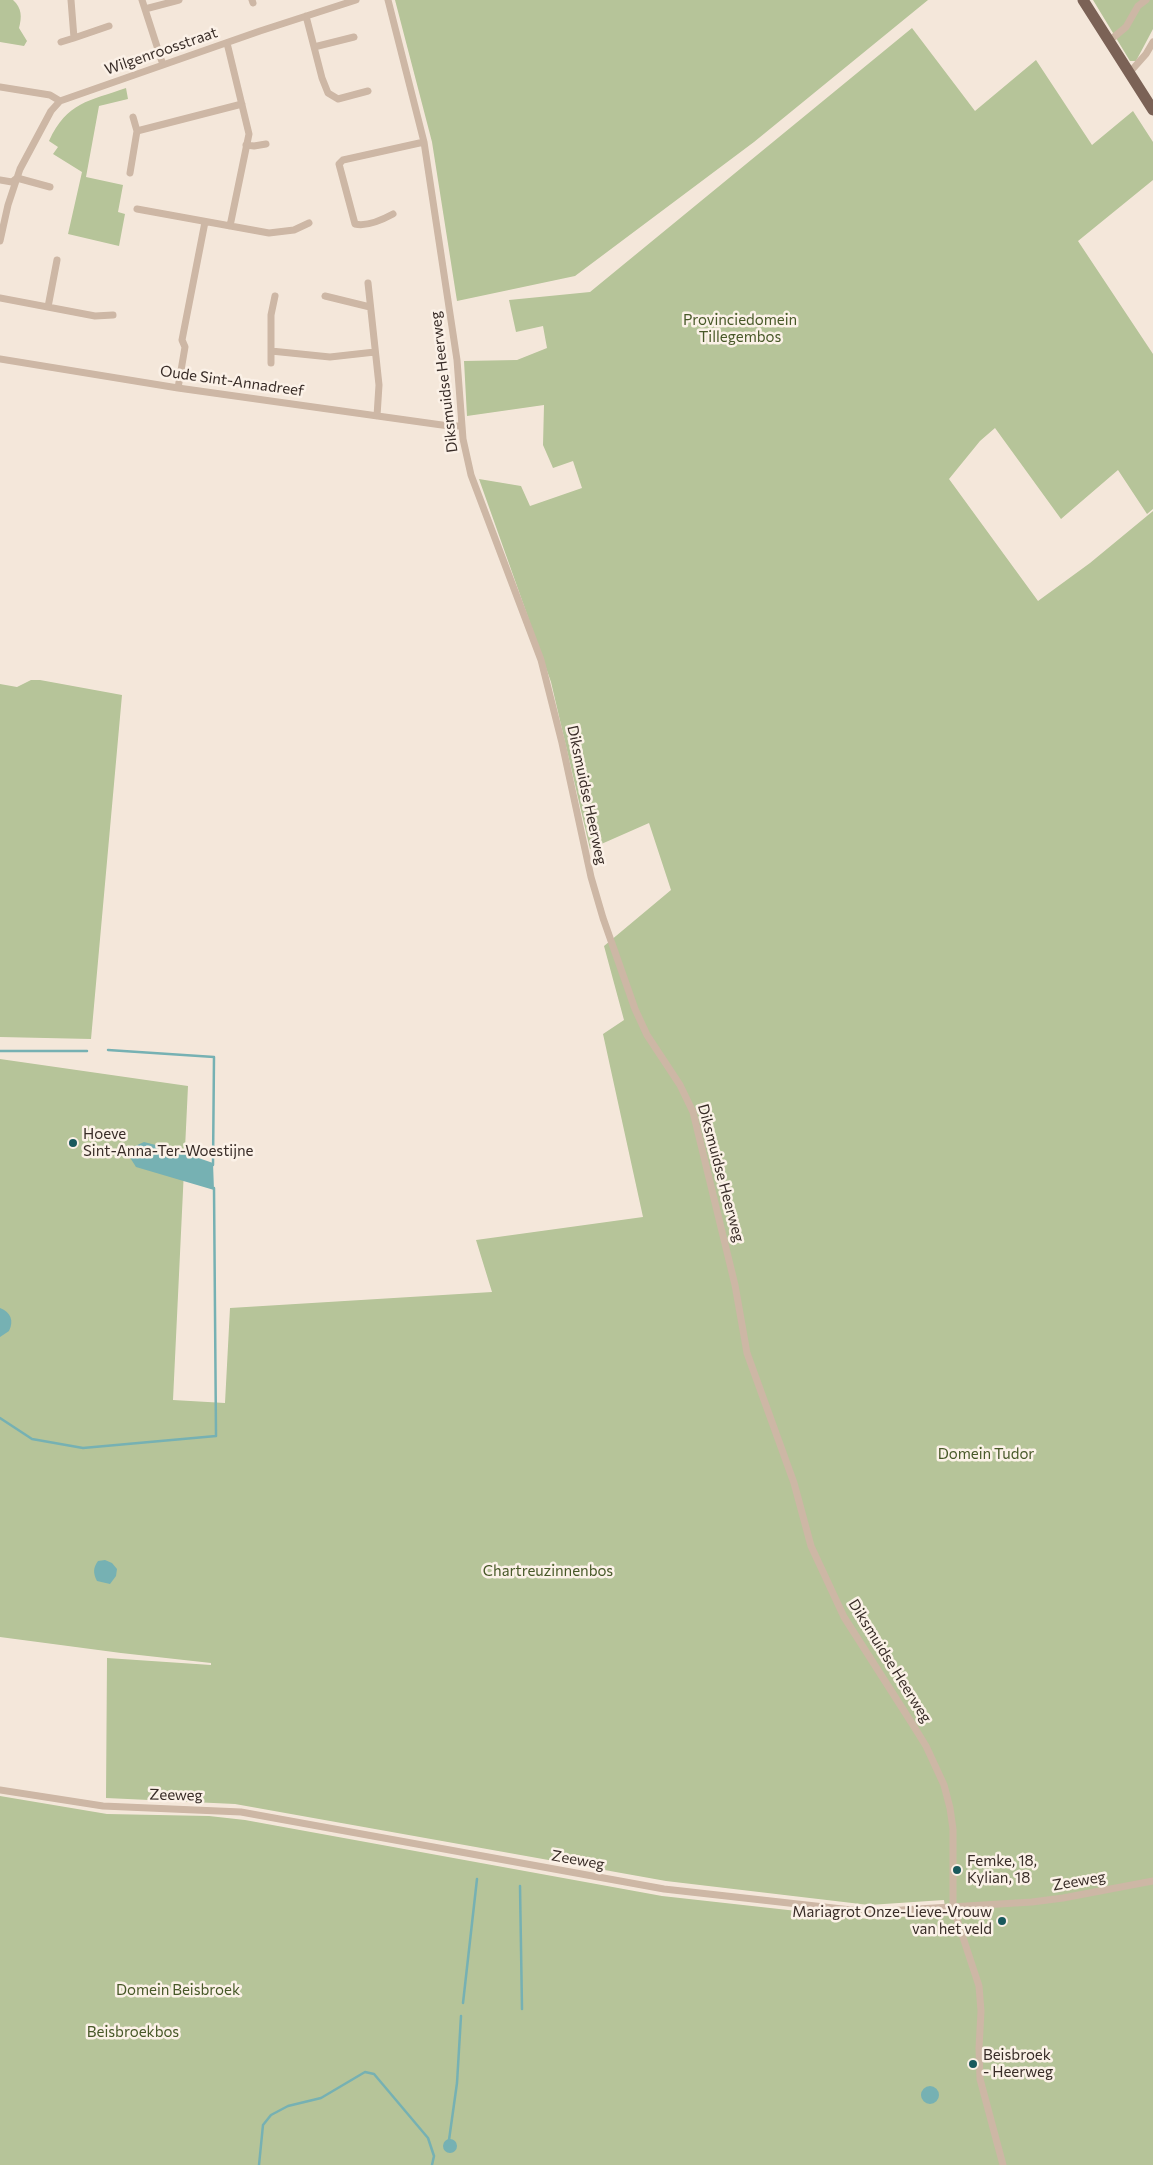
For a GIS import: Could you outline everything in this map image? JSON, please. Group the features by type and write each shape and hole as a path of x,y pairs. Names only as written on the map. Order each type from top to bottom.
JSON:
{"main road":[{"path":"1083,0 1153,110"}],"street":[{"path":"71,0 74,38"},
{"path":"142,0 163,65"},
{"path":"145,9 179,0"},
{"name":"Wilgenroosstraat","path":"60,101 356,0"},
{"name":"Diksmuidse Heerweg","path":"388,0 424,142 457,360 462,426 471,475 541,660 564,752 590,877 603,918 647,1035 680,1086 693,1112 735,1285 747,1353 794,1483 811,1546 844,1617 926,1746 944,1785 953,1829 953,1907 979,1986 981,2010 978,2048 980,2079 1003,2165"},
{"path":"1109,41 1126,27 1138,3 1146,0"},
{"path":"306,16 322,78 328,93 338,99 368,91"},
{"path":"61,42 109,26"},
{"path":"314,47 354,37"},
{"path":"1130,72 1146,54 1153,42"},
{"path":"227,43 249,134 230,226"},
{"path":"0,87 50,95 60,101 51,111 49,119 26,156 8,205 0,241"},
{"path":"137,131 242,104"},
{"path":"130,173 137,131 134,117"},
{"path":"392,214 382,220 361,225 354,222 339,164 343,160 424,142"},
{"path":"246,144 254,146 266,144"},
{"path":"0,180 12,182 17,178"},
{"path":"17,178 50,187"},
{"path":"136,210 261,232 276,233 294,230 309,223"},
{"path":"178,388 185,347 182,340 205,222"},
{"path":"48,307 57,260"},
{"path":"368,283 379,385 377,416"},
{"path":"271,363 271,315 274,296"},
{"path":"325,296 370,307"},
{"path":"0,298 95,316 113,315"},
{"path":"271,351 330,357 375,352"},
{"name":"Oude Sint-Annadreef","path":"0,358 178,388 449,426 462,426"},
{"name":"Zeeweg","path":"0,1790 103,1806 241,1812 664,1889 870,1912 1064,1898 1153,1881"}],"green space":[{"path":"0,0 13,0 20,9 19,28 27,41 24,46 0,42"},
{"path":"395,0 928,0 754,142 575,276 457,301 432,142"},
{"path":"1093,0 1153,0 1153,29 1136,61 1130,61"},
{"path":"912,28 975,111 1036,60 1092,145 1133,111 1153,142 1153,180 1078,241 1153,354 1153,509 1147,514 1118,470 1061,519 995,428 980,441 949,479 1038,601 1090,563 1153,511 1153,2165 0,2165 0,1796 107,1814 209,1816 245,1820 662,1896 869,1919 946,1914 944,1900 869,1905 666,1881 235,1804 106,1798 107,1658 211,1665 211,1663 0,1637 0,1059 188,1086 173,1400 225,1403 230,1308 492,1292 476,1240 643,1217 603,1034 624,1020 604,946 671,890 649,823 590,849 551,682 479,479 521,486 530,506 582,488 573,461 553,468 543,445 544,405 467,416 464,361 517,360 547,348 543,326 516,332 509,300 590,292"},
{"path":"126,88 128,99 99,106 86,177 123,185 118,212 125,214 119,246 68,234 82,172 53,154 58,147 49,141 63,118 80,105"},
{"path":"31,680 122,695 91,1039 0,1037 0,684 17,687"}],"water":[{"path":"144,1142 213,1163 214,1190 136,1167 129,1156 133,1147"},
{"path":"0,1308 9,1314 11,1324 9,1331 0,1337"},
{"path":"105,1560 112,1563 117,1569 116,1576 110,1584 97,1581 94,1573 94,1568 98,1561"},
{"path":"926,2086 934,2086 939,2091 937,2102 926,2104 921,2099 921,2091"},
{"path":"450,2139 455,2141 457,2146 455,2151 450,2153 445,2151 443,2146 445,2141"}],"waterway":[{"path":"108,1050 214,1057 213,1165"},
{"path":"0,1051 87,1051"},
{"path":"0,1418 32,1439 83,1448 216,1436 214,1188"},
{"path":"463,2003 477,1879"},
{"path":"520,1886 522,2009"},
{"path":"449,2140 457,2083 461,2016"},
{"path":"259,2165 263,2125 271,2115 288,2106 321,2098 365,2072 374,2074 428,2138 434,2156 432,2165"}],"place":[{"name":"Hoeve Sint-Anna-Ter-Woestijne","path":"73,1143"},
{"name":"Femke, 18, Kylian, 18","path":"957,1870"},
{"name":"Mariagrot Onze-Lieve-Vrouw van het veld","path":"1002,1921"},
{"name":"Beisbroek - Heerweg","path":"973,2064"}],"park label":[{"name":"Provinciedomein Tillegembos","path":"740,328"},
{"name":"Domein Tudor","path":"986,1454"},
{"name":"Chartreuzinnenbos","path":"548,1571"},
{"name":"Domein Beisbroek","path":"178,1990"},
{"name":"Beisbroekbos","path":"133,2032"}]}
